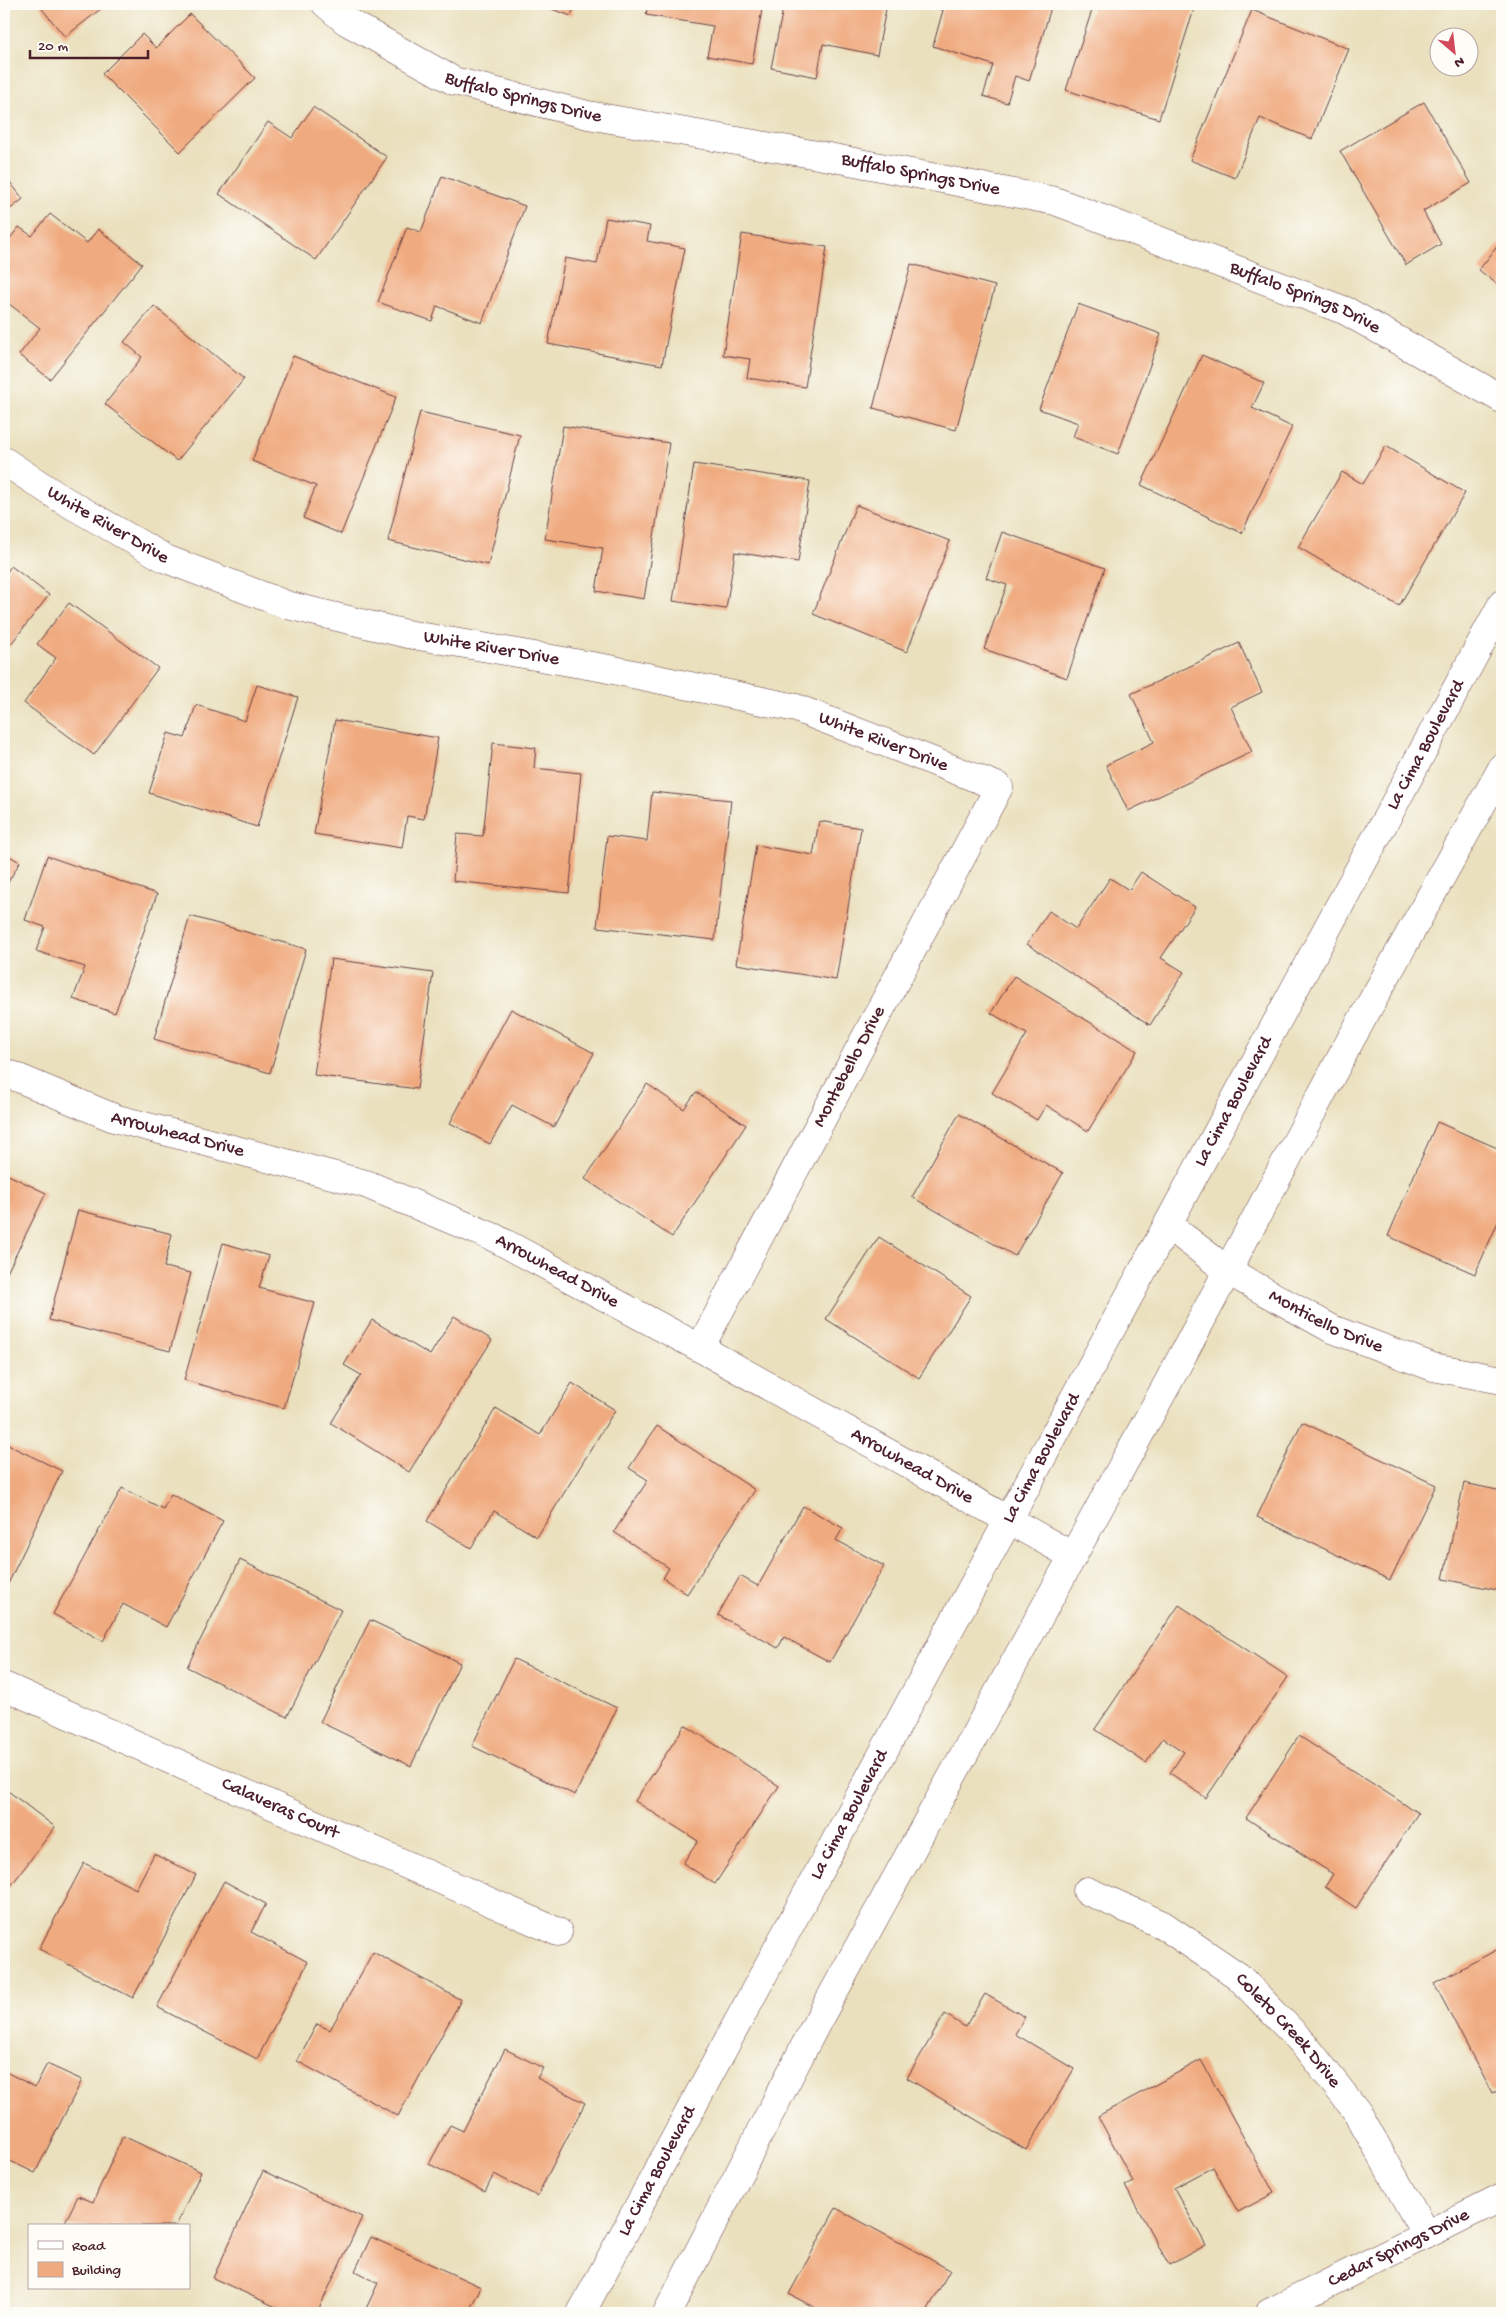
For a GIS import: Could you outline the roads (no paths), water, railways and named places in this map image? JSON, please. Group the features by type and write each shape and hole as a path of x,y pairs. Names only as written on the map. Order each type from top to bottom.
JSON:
{"street":[{"name":"Buffalo Springs Drive","path":"326,4 346,21 454,81 588,115 830,157 1055,201 1346,311 1502,399"},
{"name":"White River Drive","path":"4,461 60,498 166,559 288,606 407,634 604,668 796,708 999,786"},
{"name":"La Cima Boulevard","path":"582,2313 1502,604"},
{"path":"667,2313 814,2028 1073,1556 1356,1031 1502,768"},
{"name":"Montebello Drive","path":"700,1348 999,786"},
{"name":"Arrowhead Drive","path":"4,1072 114,1118 366,1184 495,1238 700,1348 1073,1556"},
{"name":"Monticello Drive","path":"1168,1225 1228,1270 1332,1329 1433,1367 1502,1380"},
{"name":"Calaveras Court","path":"4,1686 558,1932"},
{"name":"Coleto Creek Drive","path":"1087,1891 1162,1925 1238,1976 1303,2043 1358,2113 1426,2235"},
{"name":"Cedar Springs Drive","path":"1270,2313 1502,2197"}]}
